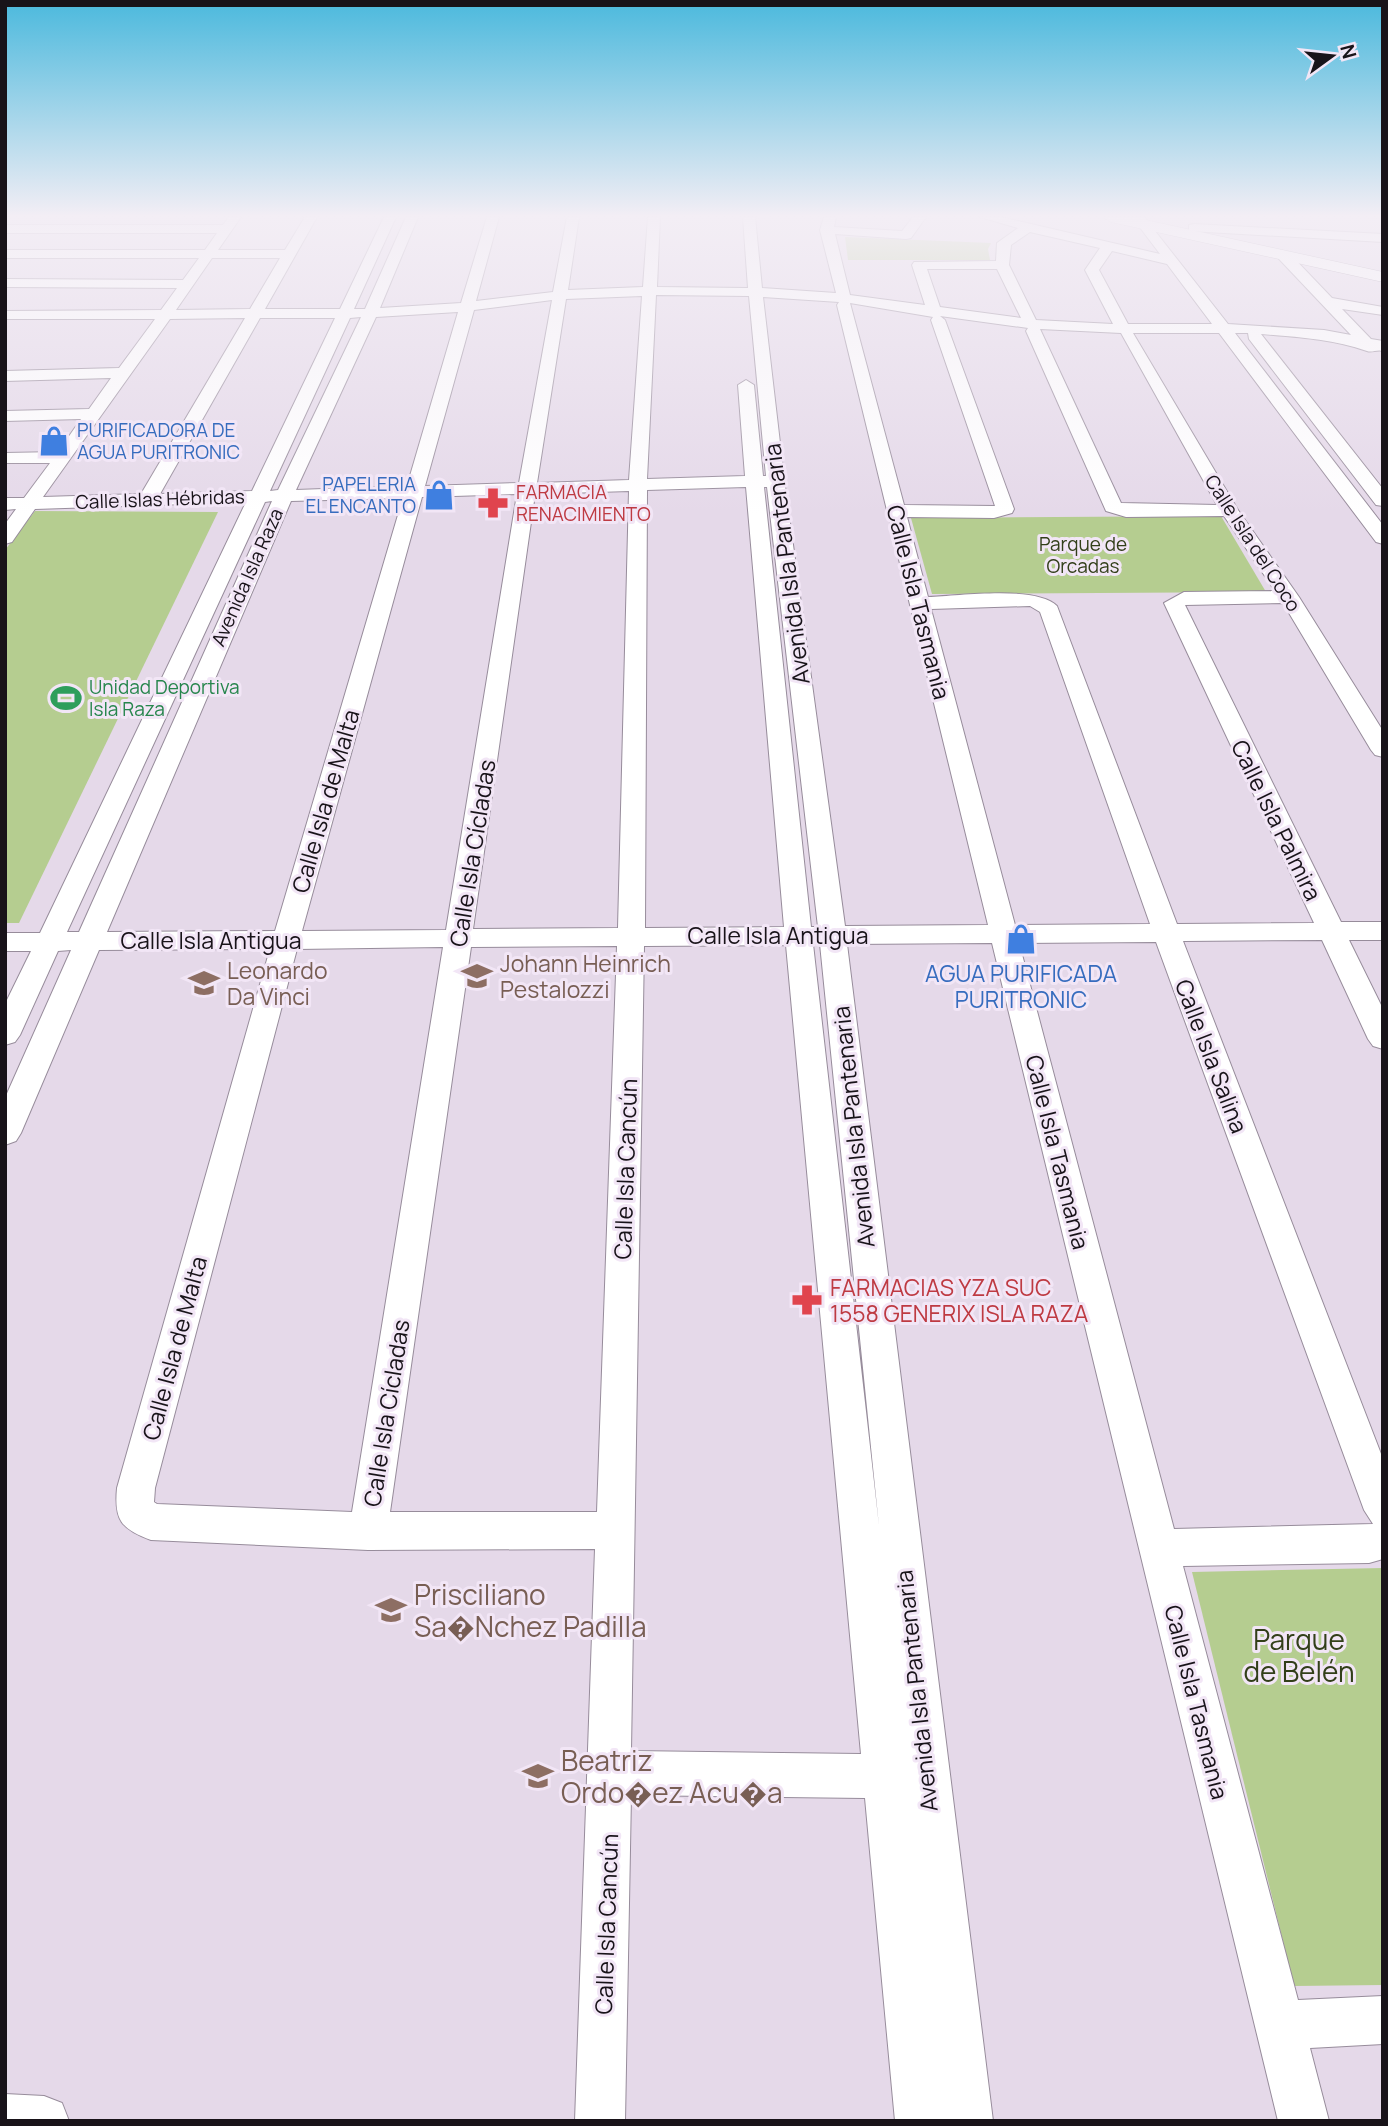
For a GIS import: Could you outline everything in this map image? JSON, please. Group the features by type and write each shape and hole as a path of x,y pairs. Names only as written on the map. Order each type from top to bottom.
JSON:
{"street":[{"path":"101,316 363,316"},
{"name":"Avenida Isla Raza","path":"5,1133 284,496 369,316"},
{"name":"Calle Isla de Malta","path":"368,1531 151,1522 134,1510 139,1475 286,939 464,316"},
{"name":"Calle Isla Cícladas","path":"368,1531 527,488 557,316"},
{"name":"Calle Isla Cancún","path":"600,2121 631,936 639,485 649,316"},
{"name":"Avenida Isla Pantenaria","path":"749,316 798,935 906,1776 968,2121"},
{"name":"Calle Isla Tasmania","path":"848,316 1304,2121"},
{"path":"931,316 1079,331 1281,332 1324,335 1375,345"},
{"path":"1026,316 1112,506 1117,509 1229,510"},
{"name":"Calle Isla del Coco","path":"1117,316 1229,510 1289,597 1383,750"},
{"path":"1216,316 1324,463 1383,538"},
{"path":"1238,316 1383,501"},
{"path":"1344,316 1375,345 1383,360"},
{"path":"5,320 164,317"},
{"path":"5,538 164,317"},
{"path":"147,500 252,317"},
{"name":"Avenida Isla Raza","path":"5,1035 343,317"},
{"path":"896,511 1003,511 1005,506 936,317"},
{"path":"5,376 124,373"},
{"path":"5,416 95,414"},
{"path":"5,458 65,457"},
{"path":"1324,463 1373,461"},
{"name":"Avenida Isla Pantenaria","path":"764,481 832,935 906,1776 921,2121"},
{"name":"Calle Islas Hébridas","path":"5,504 764,481"},
{"name":"Calle Isla Palmira","path":"1289,597 1175,600 1175,607 1383,1039"},
{"name":"Calle Isla Salina","path":"919,603 1030,600 1043,603 1050,610 1166,932 1383,1510"},
{"name":"Calle Isla Antigua","path":"5,942 1383,930"},
{"path":"368,1531 615,1530"},
{"path":"1158,1549 1369,1544 1383,1540"},
{"path":"610,1773 906,1776"},
{"path":"1279,2025 1383,2020"},
{"path":"5,2119 44,2121"}],"green space":[{"name":"Unidad Deportiva Isla Raza","path":"35,511 218,512 19,923 5,923 5,550"},
{"name":"Parque de Orcadas","path":"1221,516 1266,592 932,594 911,518"},
{"name":"Parque de Belén","path":"1383,1568 1383,1985 1294,1986 1192,1572"}],"place":[{"name":"PURIFICADORA DE AGUA PURITRONIC","path":"54,441"},
{"name":"PAPELERIA EL ENCANTO","path":"439,495"},
{"name":"FARMACIA RENACIMIENTO","path":"493,503"},
{"name":"Unidad Deportiva Isla Raza","path":"66,698"},
{"name":"AGUA PURIFICADA PURITRONIC","path":"1021,939"},
{"name":"Johann Heinrich Pestalozzi","path":"477,976"},
{"name":"Leonardo Da Vinci","path":"204,983"},
{"name":"FARMACIAS YZA SUC 1558 GENERIX ISLA RAZA","path":"807,1300"},
{"name":"Prisciliano Sa�Nchez Padilla","path":"391,1610"},
{"name":"Beatriz Ordo�ez Acu�a","path":"538,1776"}]}
